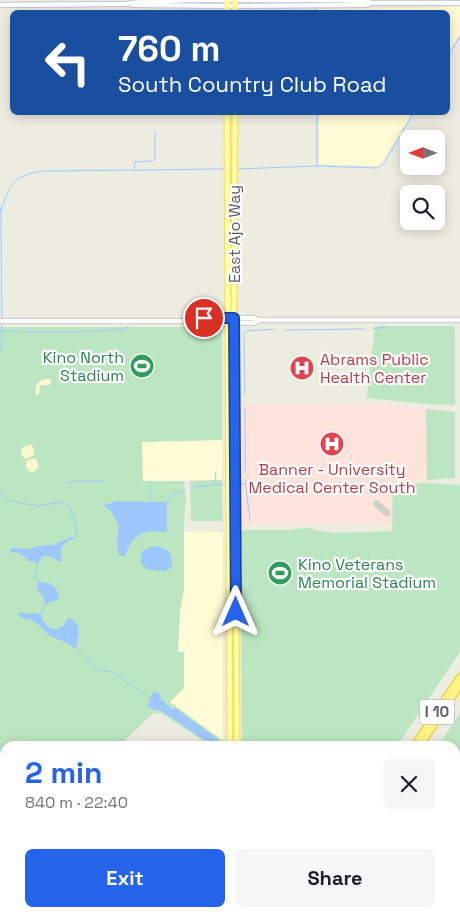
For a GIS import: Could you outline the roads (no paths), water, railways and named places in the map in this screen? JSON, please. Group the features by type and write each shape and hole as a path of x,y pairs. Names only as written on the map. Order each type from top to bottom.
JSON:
{"highway":[{"name":"I 10","path":"417,741 460,677"},
{"name":"I 10","path":"423,741 460,685"}],"main road":[{"name":"East Ajo Way","path":"227,115 230,741"},
{"name":"East Ajo Way","path":"235,115 234,321 237,741"},
{"path":"227,250 234,250"},
{"path":"230,681 237,681"}],"street":[{"path":"0,6 142,2 227,2 235,5 366,6 371,3 460,2"},
{"path":"0,321 195,321 200,318 227,321 254,318 259,320 460,320"}],"water":[{"path":"114,501 166,502 167,532 154,531 139,535 129,546 125,556 121,556 118,554 118,524 111,511 103,505"},
{"path":"73,536 62,547 62,560 60,562 45,556 36,565 36,562 29,561 20,553 10,552 11,548 30,549 38,546 53,545"},
{"path":"149,547 164,548 170,554 172,566 167,571 150,570 142,565 140,557 142,553"},
{"path":"38,582 53,585 57,590 59,599 45,604 43,596 38,589"},
{"path":"17,613 40,614 46,625 53,629 62,627 67,619 71,618 79,629 76,649 50,636 39,625 31,620 22,618"},
{"path":"154,691 160,694 161,699 172,709 175,708 219,741 204,740 160,710 154,710 147,705"}],"waterway":[{"path":"450,54 460,36"},
{"path":"236,169 317,166 317,115"},
{"path":"318,166 378,168 385,162 412,115"},
{"path":"134,169 135,162 152,161 155,159 155,132"},
{"path":"1,212 7,194 15,182 35,172 225,169"},
{"path":"0,206 2,343 0,350"},
{"path":"23,332 80,332 124,329 128,326"},
{"path":"373,329 387,327"},
{"path":"245,395 244,333 247,331 274,329"},
{"path":"285,330 365,329"},
{"path":"3,331 18,332"},
{"path":"245,408 245,472"},
{"path":"215,483 216,472"},
{"path":"245,479 250,520"},
{"path":"65,484 73,481 104,481"},
{"path":"150,481 150,501"},
{"path":"195,487 227,484"},
{"path":"238,484 245,484"},
{"path":"166,502 170,497 185,491"},
{"path":"0,493 10,501 39,506 59,502 69,506 75,521 77,537 72,539"},
{"path":"37,564 35,577 39,582"},
{"path":"40,615 46,603"},
{"path":"75,645 98,670 112,672 152,699"}],"place":[{"name":"Kino North Stadium","path":"142,366"},
{"name":"Abrams Public Health Center","path":"302,368"},
{"name":"Banner - University Medical Center South","path":"332,444"},
{"name":"Kino Veterans Memorial Stadium","path":"280,573"}]}
